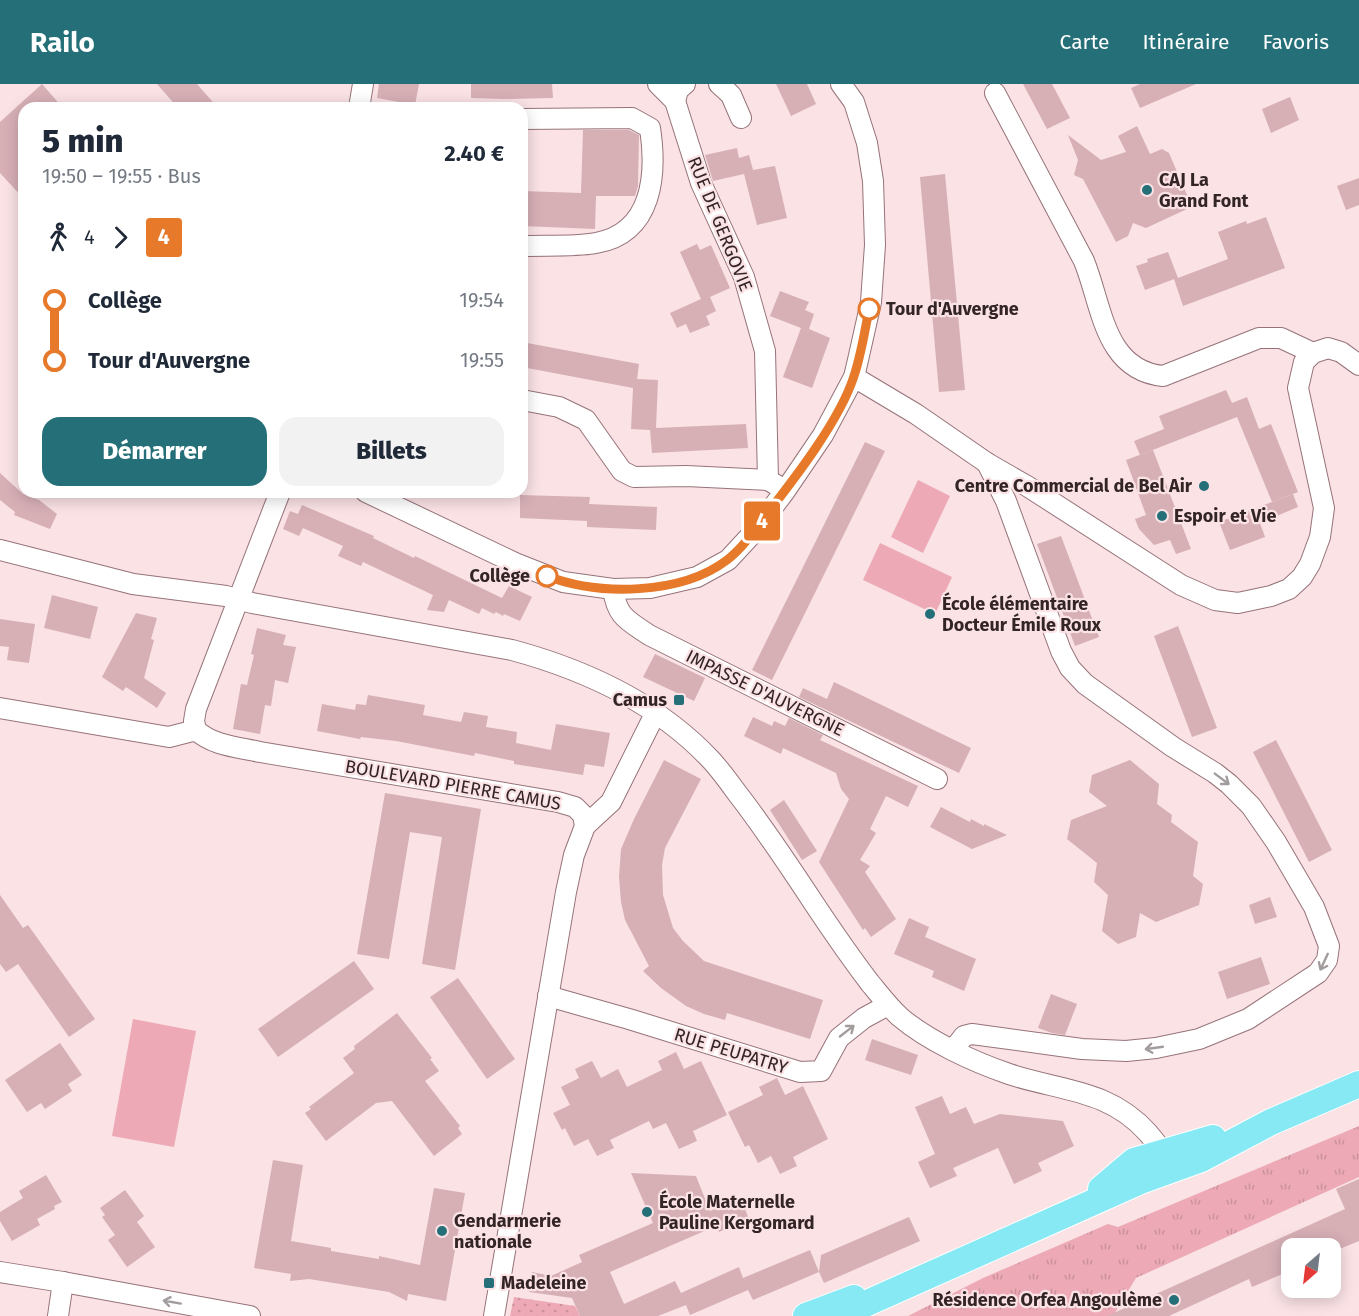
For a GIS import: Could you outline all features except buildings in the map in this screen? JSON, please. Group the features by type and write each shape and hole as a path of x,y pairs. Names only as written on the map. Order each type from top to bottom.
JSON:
{"main road":[{"path":"838,1316 1143,1180 1169,1161 1201,1159 1270,1122 1359,1084"},
{"path":"806,1316 966,1257"},
{"path":"869,1316 966,1257"}],"street":[{"path":"363,84 365,102"},
{"name":"RUE DE GERGOVIE","path":"658,84 680,92 701,183 744,277 765,351 768,480"},
{"path":"719,84 731,95 741,118"},
{"path":"379,498 515,563 562,582 613,589 650,588 697,577 728,560 754,532 785,491 823,435 854,377 871,302 875,245 873,181 864,133 854,102 842,84"},
{"path":"995,93 1084,261 1092,279 1106,333 1129,364 1147,375 1163,376 1259,338 1281,338 1314,353"},
{"path":"528,118 632,118 650,128 654,150 650,191 642,213 627,231 597,243 528,246"},
{"path":"854,377 916,414 987,464 1190,589 1215,600 1238,603 1272,596 1289,589 1302,577 1310,564 1320,537 1324,508 1298,388 1304,362 1314,353 1328,348 1341,351 1359,365"},
{"path":"528,401 559,407 586,420 622,471 634,477 686,476 768,480 785,491"},
{"path":"953,1050 964,1036 972,1034 1082,1049 1126,1051 1156,1048 1199,1039 1248,1019 1318,973 1327,960 1329,946 1314,907 1276,842 1251,806 1229,784 1085,684 1070,668 1006,501 987,464"},
{"path":"0,708 169,737 196,730 194,721 196,709 278,498"},
{"path":"0,550 133,584 226,596 239,601 522,653 553,661 633,698 656,712 685,735 713,762 759,822 846,951 901,1018 953,1050 1009,1074 1077,1091 1115,1105 1141,1125 1169,1161"},
{"name":"IMPASSE D'AUVERGNE","path":"613,589 615,602 623,617 649,635 937,779"},
{"path":"494,1316 574,855 585,826 611,802 656,712"},
{"name":"BOULEVARD PIERRE CAMUS","path":"196,730 204,738 215,742 260,752 558,802 574,807 583,815 585,826"},
{"name":"RUE PEUPATRY","path":"548,996 800,1072 821,1071 839,1038 864,1018 888,1005"},
{"path":"0,1272 250,1316"},
{"path":"58,1316 63,1282"}],"green space":[{"path":"918,480 950,496 923,553 891,537"},
{"path":"880,543 952,577 935,614 863,580"},
{"path":"133,1019 196,1031 174,1147 112,1136"},
{"path":"1359,1126 1359,1177 1136,1278 1113,1316 908,1316 983,1278 1108,1224 1118,1227"},
{"path":"514,1297 575,1306 580,1316 510,1316"}],"bus line":[{"name":"4","path":"547,576 562,582 613,589 650,588 697,577 728,560 754,532 785,491 841,405 854,377 869,309"}],"place":[{"name":"CAJ La Grand Font","path":"1147,190"},
{"name":"Tour d'Auvergne","path":"869,309"},
{"name":"Centre Commercial de Bel Air","path":"1204,486"},
{"name":"Espoir et Vie","path":"1162,516"},
{"name":"Collège","path":"547,576"},
{"name":"École élémentaire Docteur Émile Roux","path":"930,614"},
{"name":"Camus","path":"679,700"},
{"name":"École Maternelle Pauline Kergomard","path":"647,1212"},
{"name":"Gendarmerie nationale","path":"442,1231"},
{"name":"Madeleine","path":"489,1283"},
{"name":"Résidence Orfea Angoulème","path":"1174,1300"}]}
